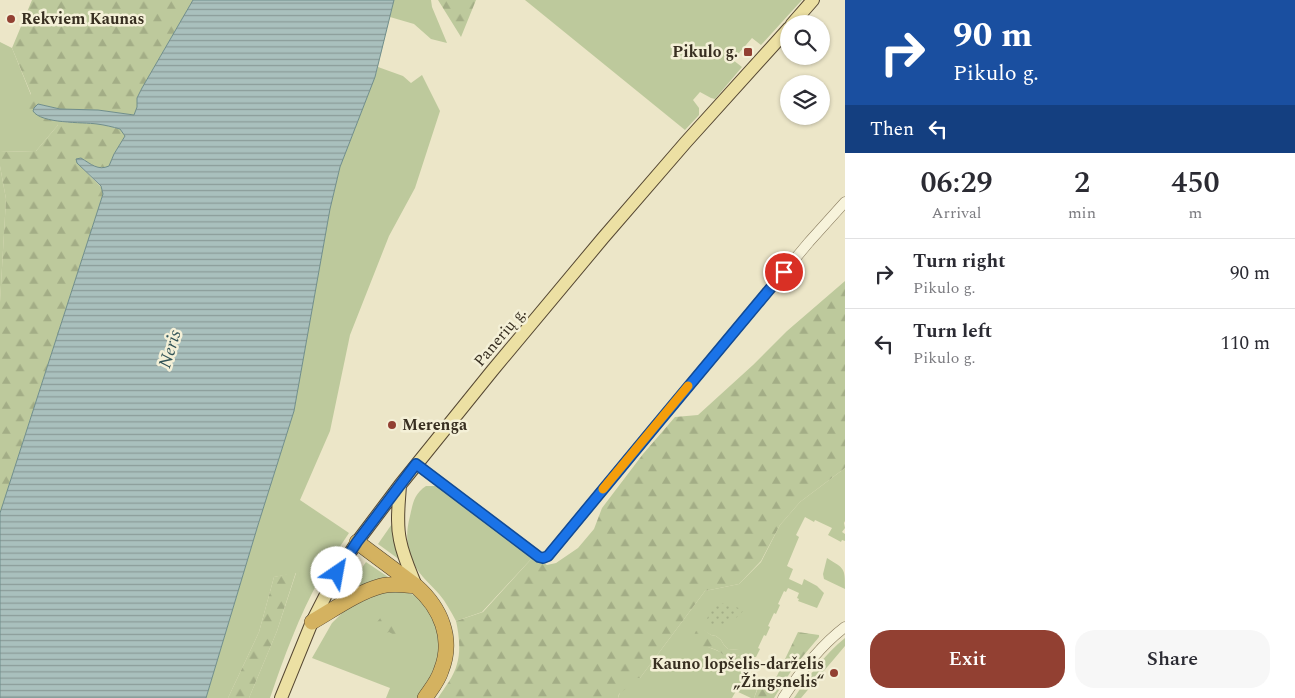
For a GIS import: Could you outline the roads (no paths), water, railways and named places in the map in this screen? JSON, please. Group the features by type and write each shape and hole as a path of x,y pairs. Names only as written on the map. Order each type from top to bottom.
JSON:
{"highway":[{"path":"357,542 424,593 434,605 441,619 446,639 446,656 441,672 425,698"},
{"path":"312,622 356,596 382,586 396,584 416,586"}],"main road":[{"path":"800,15 813,0"},
{"name":"Panerių g.","path":"281,698 312,622 337,573 357,542 400,484 603,238 780,38"},
{"path":"400,484 398,520 400,539 404,558 416,586"}],"street":[{"path":"416,464 539,557 548,556 809,242 845,202"},
{"path":"783,698 808,663 832,637 845,627"}],"water":[{"name":"Neris","path":"193,0 394,0 375,77 340,167 330,209 294,411 206,698 0,698 0,513 103,194 101,186 77,163 76,159 81,158 101,168 109,166 125,136 117,128 53,120 37,115 33,111 38,104 60,109 98,110 134,115 137,107 137,98 142,88"}],"place":[{"name":"Rekviem Kaunas","path":"11,19"},
{"name":"Pikulo g.","path":"748,52"},
{"name":"Merenga","path":"392,425"},
{"name":"Kauno lopšelis-darželis „Žingsnelis“","path":"834,673"}]}
